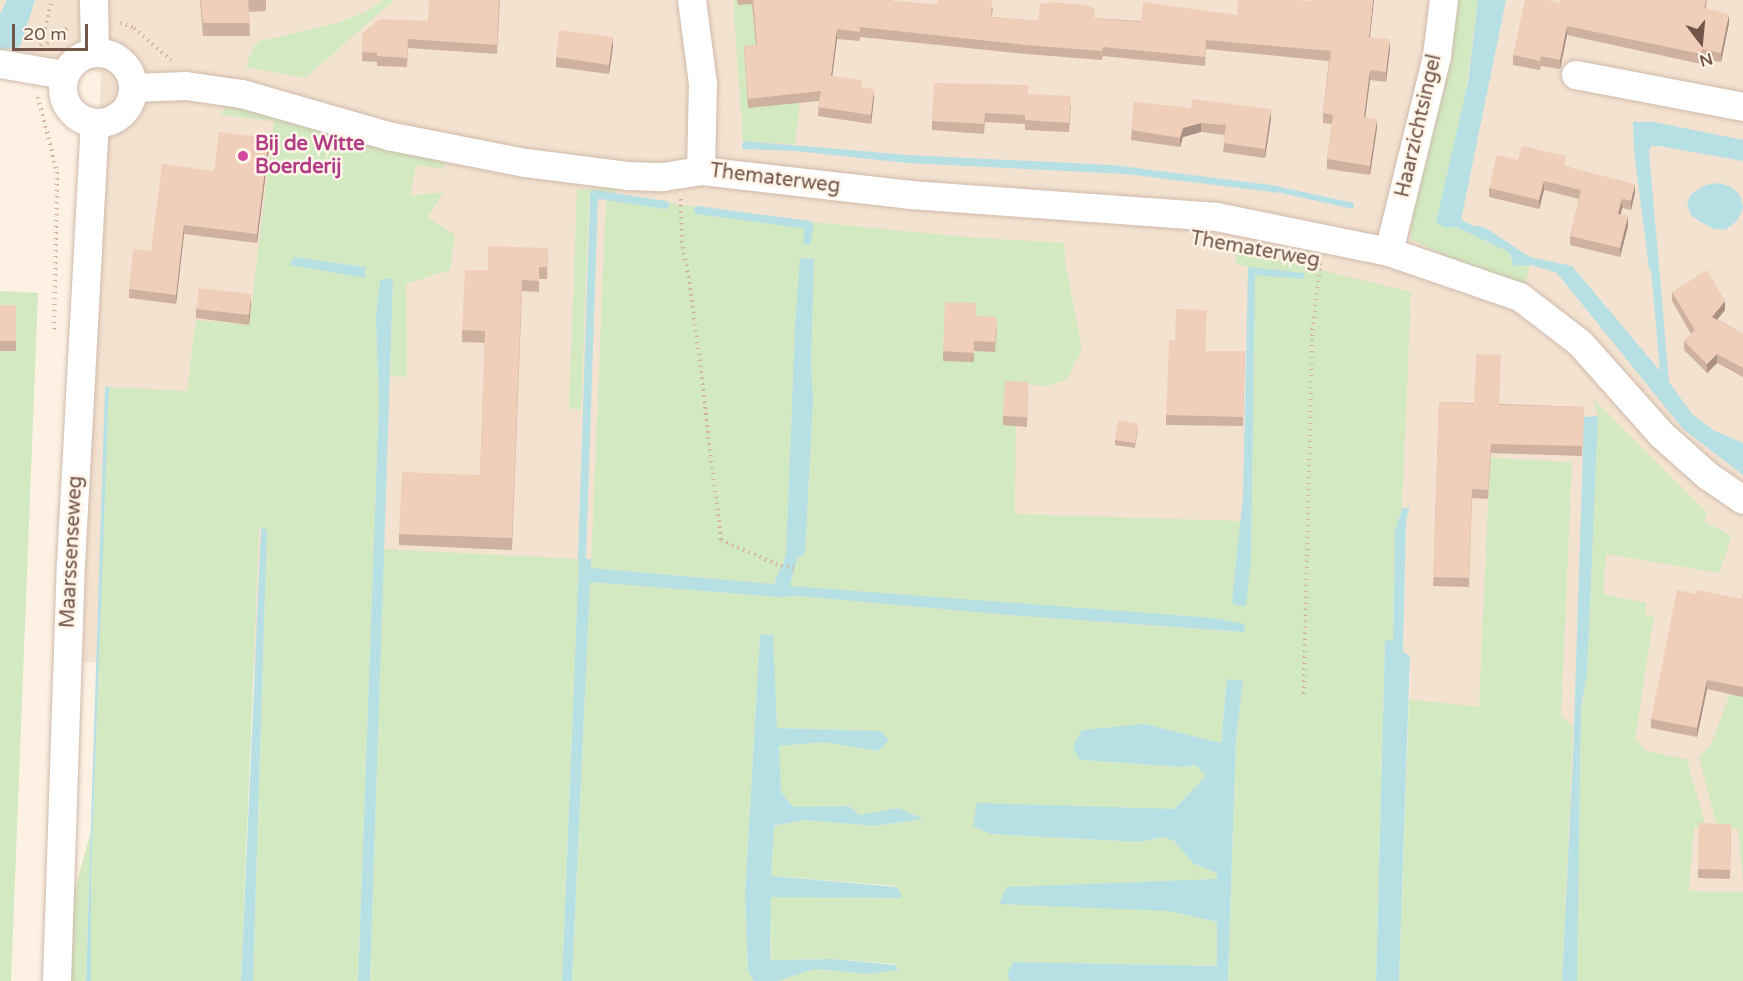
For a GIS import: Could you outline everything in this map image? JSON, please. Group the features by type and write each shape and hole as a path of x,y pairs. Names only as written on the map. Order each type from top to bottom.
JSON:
{"street":[{"path":"692,0 703,83 692,172"},
{"name":"Haarzichtsingel","path":"1389,252 1437,56 1444,0"},
{"path":"94,10 95,52"},
{"path":"95,52 106,53 126,66 133,88 132,99 117,118 95,124 84,121 68,107 63,97 64,75 71,64 82,56 95,52"},
{"path":"0,64 64,75"},
{"path":"1576,75 1743,107"},
{"name":"Thematerweg","path":"133,88 186,86 242,94 388,136 526,163 628,176 692,172 911,195 1217,217 1389,252 1520,297 1580,343 1662,435 1708,476 1743,500"},
{"name":"Maarssenseweg","path":"57,981 71,564 95,124"}],"path":[{"path":"52,0 39,53 64,30 94,10 134,28 176,64"},
{"path":"692,172 682,241 693,306 721,540 781,566 798,569"},
{"name":"Thematerweg","path":"1309,259 1331,263"},
{"path":"1304,694 1312,336 1320,261"}],"shaded area":[{"path":"0,0 1743,0 1743,940 1553,946 1409,728 1410,656 1403,652 1406,520 1410,507 1402,509 1385,641 1383,725 1267,706 83,662 101,73 16,49 0,50"}],"green space":[{"path":"384,0 394,0 305,78 246,67 253,47 260,41 338,23 367,11"},
{"path":"733,0 812,0 795,144 743,141"},
{"path":"1456,0 1478,0 1447,228 1456,227 1509,252 1514,266 1530,265 1524,290 1494,274 1441,254 1411,239 1410,217 1426,163 1448,60"},
{"path":"228,101 446,161 444,169 416,165 410,196 444,192 427,217 455,235 450,270 406,284 407,377 390,376 393,278 380,280 376,318 379,403 358,981 253,981 267,531 264,528 259,529 241,981 91,981 91,879 109,387 187,391 196,320 249,325 274,121 221,115","holes":["294,257 365,267 365,277 291,265"]},
{"path":"615,188 614,195 782,219 966,237 1064,243 1066,266 1082,350 1067,379 1048,386 1016,384 1015,514 1242,521 1232,602 1251,559 1255,275 1304,274 1248,267 1236,263 1235,254 1306,264 1332,273 1411,292 1402,509 1395,530 1393,641 1385,641 1376,981 1228,981 1236,739 1243,681 1227,679 1221,743 1145,724 1080,760 1183,767 1196,765 1207,775 1174,809 1139,809 973,826 990,834 1140,842 1162,837 1173,840 1194,864 1218,873 1217,880 1007,887 1169,911 1217,922 1217,966 1014,962 1008,975 1010,981 777,981 815,969 868,974 899,970 895,964 833,959 770,961 771,897 901,898 897,886 771,876 774,826 804,820 874,826 923,819 898,808 860,815 849,806 793,807 781,792 778,746 823,742 877,751 881,731 777,728 772,635 760,636 745,895 748,971 754,981 572,981 590,582 779,597 798,596 1235,632 1233,622 790,586 797,558 805,554 813,400 811,361 814,260 801,258 795,328 786,557 774,584 591,568 606,198 589,196 581,410 569,408 577,189"},
{"path":"0,291 38,293 11,981 0,981"},
{"path":"1593,399 1707,513 1704,521 1731,536 1720,573 1606,554 1603,594 1646,603 1645,615 1654,616 1635,738 1646,751 1687,759 1706,828 1694,827 1689,891 1743,892 1743,981 1577,981 1581,713 1587,674 1598,416"},
{"path":"1490,458 1572,462 1561,716 1573,726 1562,981 1399,981 1409,699 1479,707"},
{"path":"384,549 579,559 562,981 370,981"},
{"path":"1730,694 1743,697 1743,883 1738,829 1717,827 1699,757 1711,744"},
{"path":"91,831 86,981 71,981 74,893"}],"water":[{"path":"7,0 35,0 20,47 0,50 0,14"},
{"path":"1478,0 1506,0 1461,220 1474,226 1484,227 1530,257 1572,266 1660,371 1651,269 1649,269 1634,151 1633,122 1654,122 1743,140 1743,161 1659,146 1651,146 1649,151 1669,382 1693,415 1713,430 1743,443 1743,475 1683,429 1556,272 1530,265 1514,266 1509,252 1456,227 1447,228 1436,223 1468,82"},
{"path":"743,141 908,155 1112,165 1271,185 1354,203 1353,209 1281,193 1126,174 907,163 795,151 742,149"},
{"path":"1720,183 1731,187 1740,195 1743,208 1737,221 1725,230 1714,229 1699,221 1691,215 1687,204 1691,194 1706,185"},
{"path":"294,257 365,267 365,278 290,265"},
{"path":"800,258 814,259 811,361 813,400 805,554 797,558 790,586 1213,618 1245,624 1244,632 1009,615 798,596 779,597 590,582 572,981 562,981 579,559 591,559 591,568 774,584 786,556"},
{"path":"1248,267 1304,273 1304,279 1255,275 1251,559 1246,606 1235,605 1232,602 1243,496"},
{"path":"393,278 370,981 358,981 379,403 376,318 380,280"},
{"path":"105,387 109,387 91,879 91,981 86,981"},
{"path":"1598,416 1587,674 1581,707 1577,981 1562,981 1573,756 1584,417"},
{"path":"1410,507 1406,520 1403,652 1410,656 1399,981 1376,981 1385,641 1393,640 1395,530 1402,509"},
{"path":"261,528 267,530 253,981 241,981"},
{"path":"760,635 773,635 777,728 881,731 889,741 877,751 823,742 779,746 781,792 793,807 849,806 860,815 898,808 924,819 874,826 804,820 774,826 771,876 897,887 902,898 771,897 770,960 833,959 895,965 899,970 868,974 815,969 777,981 754,981 748,971 745,895"},
{"path":"1227,679 1243,681 1236,739 1228,981 1010,981 1007,975 1013,962 1217,966 1217,922 1169,911 999,904 1007,887 1217,879 1217,873 1194,864 1173,840 1162,837 1140,842 990,834 973,826 977,803 1174,809 1206,776 1196,765 1183,767 1080,760 1073,747 1082,730 1145,724 1221,743"}],"building":[{"path":"201,0 248,0 250,23 203,23"},
{"path":"429,0 499,0 497,45 408,39 407,58 377,56 377,53 362,52 363,33 379,19 428,21"},
{"path":"753,0 890,0 937,5 938,0 992,0 991,17 1038,21 1040,3 1049,4 1049,2 1086,5 1095,9 1094,18 1141,22 1143,2 1237,15 1238,0 1373,0 1369,37 1390,39 1386,72 1370,70 1364,117 1377,119 1370,166 1327,159 1333,115 1323,113 1331,51 1206,40 1205,57 1103,47 1102,51 1026,45 860,27 860,32 837,29 831,76 862,80 861,87 874,89 871,115 818,107 821,91 748,99 744,46 757,45"},
{"path":"1525,0 1547,0 1560,3 1560,0 1706,0 1704,8 1729,14 1721,53 1702,49 1701,54 1567,26 1560,60 1541,56 1540,61 1513,55"},
{"path":"559,30 613,37 609,65 556,57"},
{"path":"934,83 1028,85 1028,94 1071,96 1069,123 1025,120 1025,115 985,113 984,124 932,121"},
{"path":"1192,99 1271,109 1265,149 1223,143 1226,125 1201,123 1183,128 1180,138 1131,130 1134,102 1191,108"},
{"path":"219,132 269,138 257,234 184,225 176,295 129,289 133,249 151,251 162,164 214,171"},
{"path":"1522,146 1566,156 1564,166 1635,184 1631,201 1622,199 1618,214 1628,216 1620,248 1570,236 1581,190 1544,181 1539,200 1489,188 1497,155 1518,160"},
{"path":"488,246 548,248 547,267 539,267 539,281 522,280 512,538 399,534 402,472 480,475 485,331 462,330 465,270 488,270"},
{"path":"1707,270 1725,301 1712,317 1743,334 1743,368 1717,354 1707,364 1684,341 1695,330 1672,292"},
{"path":"199,288 251,294 249,315 196,309"},
{"path":"945,302 976,303 976,316 997,317 995,342 974,341 974,353 943,351"},
{"path":"0,305 16,305 16,341 0,341"},
{"path":"1176,309 1207,310 1205,351 1245,351 1243,417 1166,415 1169,340 1175,341"},
{"path":"1476,354 1501,355 1499,405 1584,407 1582,446 1491,444 1488,490 1472,489 1469,578 1433,577 1439,402 1474,404"},
{"path":"1005,381 1028,382 1027,417 1003,416"},
{"path":"1118,420 1138,424 1135,443 1115,440"},
{"path":"1677,590 1696,594 1697,590 1742,599 1743,592 1743,687 1707,680 1697,728 1651,719"},
{"path":"1699,823 1731,824 1730,870 1698,869"}],"waterway":[{"path":"582,559 594,194 665,205"},
{"path":"698,210 809,225 807,241"}],"place":[{"name":"Bij de Witte Boerderij","path":"243,156"}]}
